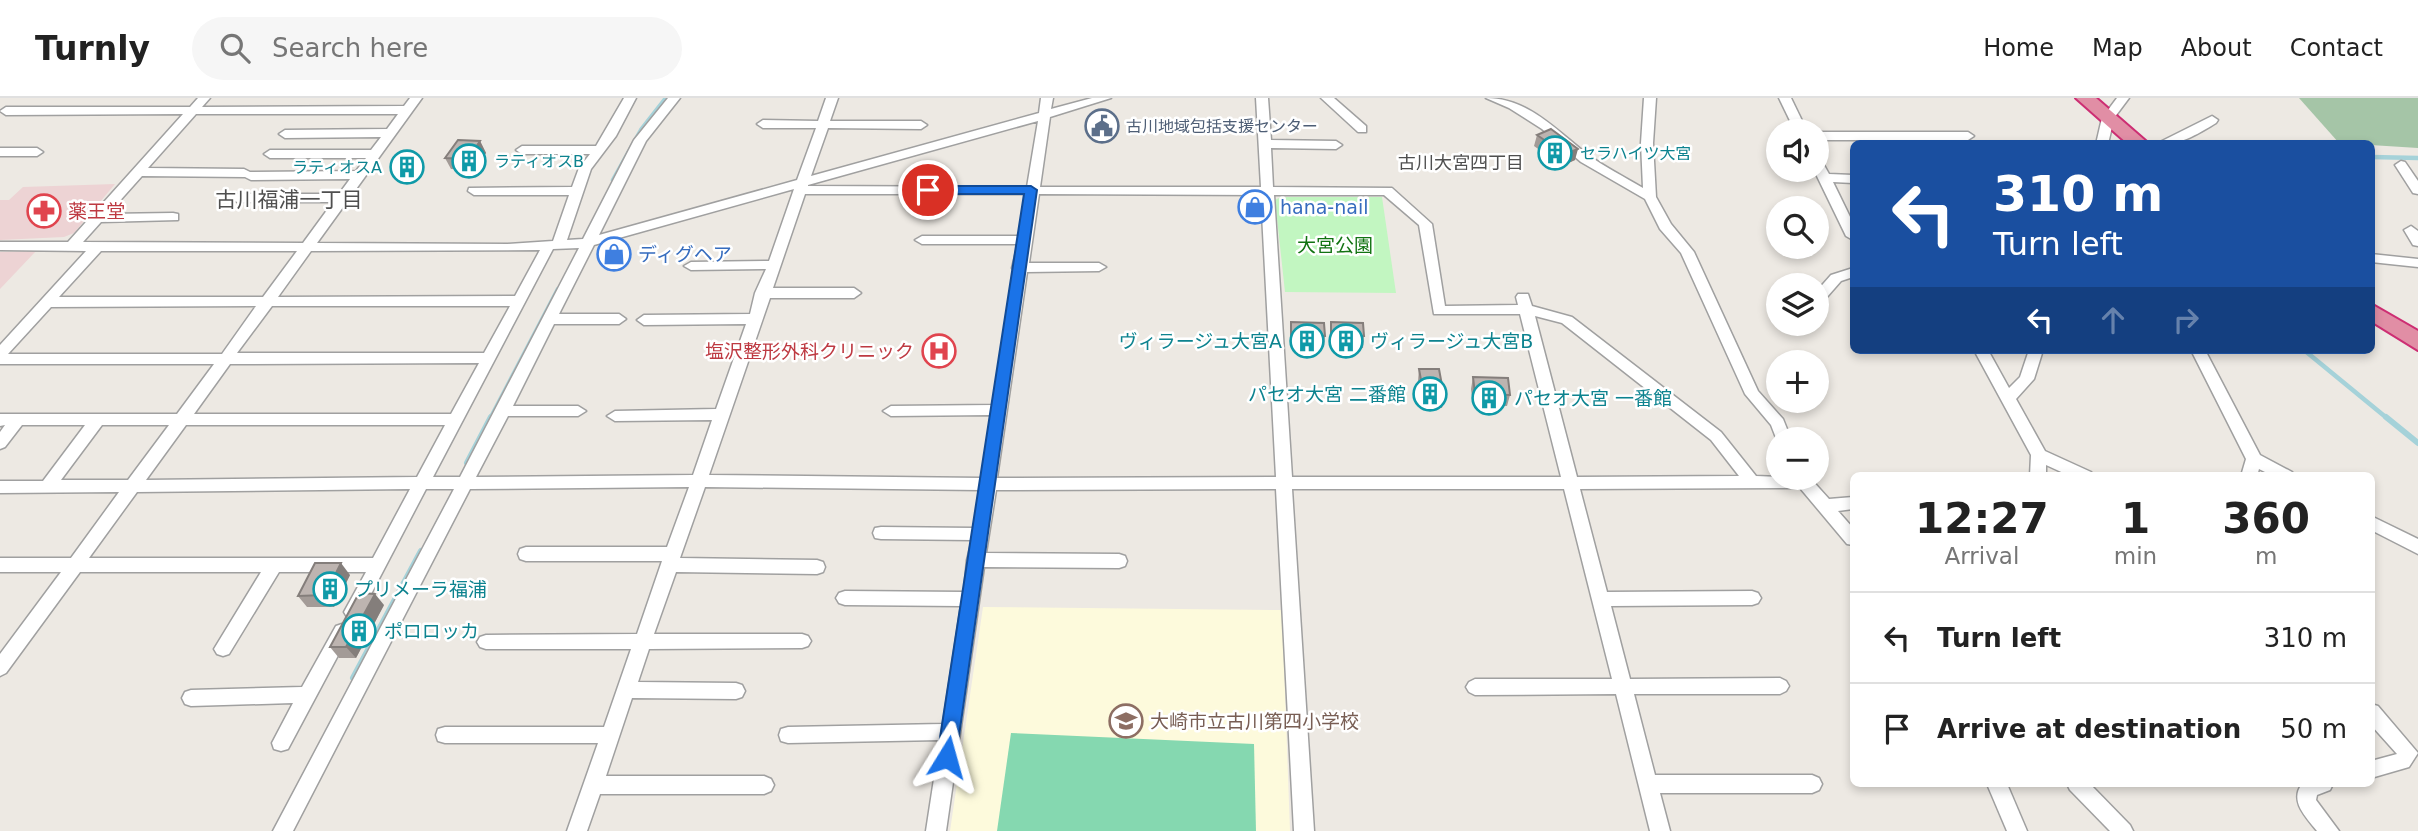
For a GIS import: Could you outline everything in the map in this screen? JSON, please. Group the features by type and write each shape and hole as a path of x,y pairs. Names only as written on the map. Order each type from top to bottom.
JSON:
{"highway":[{"path":"2085,98 2135,140"},
{"path":"2375,314 2418,342"}],"street":[{"path":"3,116 16,98"},
{"path":"72,246 204,98"},
{"path":"265,110 275,98"},
{"path":"339,110 348,98"},
{"path":"283,831 551,319 570,245 575,191 585,168 600,150 630,98"},
{"path":"281,743 519,301 570,245 640,140 674,98"},
{"path":"576,831 832,98"},
{"path":"936,831 997,410 1047,98"},
{"path":"0,246 570,245 801,187 1105,98"},
{"path":"1262,98 1304,831"},
{"path":"1327,98 1362,129"},
{"path":"1492,98 1513,105 1546,126 1585,159 1650,197"},
{"path":"1650,98 1647,143 1650,197 1665,226 1686,251 1752,394 1779,427"},
{"path":"1785,98 1795,119"},
{"path":"2103,140 2108,118 2123,98"},
{"path":"3,116 193,110 339,110 412,104"},
{"path":"0,668 412,104"},
{"path":"2174,140 2211,120"},
{"path":"763,124 921,125"},
{"path":"285,134 391,133"},
{"path":"1829,136 1968,136"},
{"path":"1264,144 1336,145"},
{"path":"522,150 600,150"},
{"path":"0,152 37,152"},
{"path":"270,154 376,154"},
{"path":"2401,165 2418,190"},
{"path":"138,172 360,175"},
{"path":"1829,178 1850,178"},
{"path":"1827,182 1850,222"},
{"path":"801,187 1387,191 1425,225 1439,311 1525,304 1567,320 1716,436 1752,482"},
{"path":"474,191 575,191"},
{"path":"237,198 344,198"},
{"path":"97,218 173,217"},
{"path":"922,240 1023,240"},
{"path":"0,356 98,246"},
{"path":"2375,258 2418,263"},
{"path":"691,266 772,265"},
{"path":"1019,268 1099,267"},
{"path":"1829,283 1850,273"},
{"path":"762,293 855,293"},
{"path":"47,302 519,301"},
{"path":"1525,304 1660,831"},
{"path":"551,319 619,319"},
{"path":"644,320 753,319"},
{"path":"1982,354 2009,397 2039,455 2038,472"},
{"path":"2009,397 2027,379 2035,354"},
{"path":"2200,354 2254,459 2278,472"},
{"path":"0,356 488,358"},
{"path":"891,411 997,410"},
{"path":"503,411 578,411"},
{"path":"615,416 720,414"},
{"path":"0,419 456,419"},
{"path":"0,443 19,419"},
{"path":"47,487 98,419"},
{"path":"2039,455 2076,472"},
{"path":"2250,472 2254,459"},
{"path":"0,487 698,481 986,484 1766,481"},
{"path":"1810,490 1850,536"},
{"path":"1824,506 1850,503"},
{"path":"2375,524 2418,547"},
{"path":"881,533 979,534"},
{"path":"526,554 817,567"},
{"path":"975,560 1119,561"},
{"path":"0,565 378,565"},
{"path":"223,649 274,565"},
{"path":"845,598 969,599"},
{"path":"1601,599 1752,598"},
{"path":"486,642 802,642"},
{"path":"1475,687 1780,685"},
{"path":"625,691 736,691"},
{"path":"191,698 307,695"},
{"path":"2375,716 2414,754 2403,761 2375,769"},
{"path":"788,735 950,732"},
{"path":"445,735 610,735"},
{"path":"1648,783 1812,784"},
{"path":"592,785 764,785"},
{"path":"1998,787 2017,831"},
{"path":"2080,787 2123,831"},
{"path":"2314,787 2306,793 2307,803 2329,831"}],"shaded area":[{"path":"115,184 74,233 64,237 0,240 0,200 9,200 23,187"},
{"path":"36,251 0,289 0,252"},
{"name":"大崎市立古川第四小学校","path":"983,607 1282,610 1290,831 950,831"}],"green space":[{"path":"2299,98 2418,98 2418,148 2375,145 2375,140 2336,140"},
{"name":"大宮公園","path":"1281,197 1382,197 1396,293 1285,292 1275,200"},
{"path":"1011,733 1254,744 1256,831 997,831"}],"building":[{"path":"1551,129 1578,149 1565,154 1537,135"},
{"path":"458,140 480,141 468,159 445,158"},
{"path":"1291,322 1324,323 1325,336 1291,335"},
{"path":"1331,322 1363,323 1364,336 1331,335"},
{"path":"1419,369 1439,369 1444,396 1424,396"},
{"path":"1473,377 1508,378 1510,395 1475,394"},
{"path":"315,563 341,563 325,595 298,596"},
{"path":"359,593 375,594 346,647 330,647"}],"waterway":[{"path":"613,180 641,130 666,98"},
{"path":"2375,157 2418,158"},
{"path":"490,419 558,289"},
{"path":"2309,354 2388,419"},
{"path":"467,463 491,417"},
{"path":"2386,417 2418,443"},
{"path":"353,678 421,551"}],"place":[{"name":"古川地域包括支援センター","path":"1102,126"},
{"name":"セラハイツ大宮","path":"1555,153"},
{"name":"ラティオスB","path":"469,161"},
{"name":"ラティオスA","path":"407,167"},
{"name":"hana-nail","path":"1255,207"},
{"name":"薬王堂","path":"44,211"},
{"name":"ディグヘア","path":"614,254"},
{"name":"ヴィラージュ大宮A","path":"1307,341"},
{"name":"ヴィラージュ大宮B","path":"1346,341"},
{"name":"塩沢整形外科クリニック","path":"939,351"},
{"name":"パセオ大宮 二番館","path":"1430,394"},
{"name":"パセオ大宮 一番館","path":"1489,398"},
{"name":"プリメーラ福浦","path":"330,589"},
{"name":"ポロロッカ","path":"359,631"},
{"name":"大崎市立古川第四小学校","path":"1126,721"}],"district":[{"name":"古川大宮四丁目","path":"1461,162"},
{"name":"古川福浦一丁目","path":"289,200"}],"route":[{"path":"928,190 1031,190 947,757"}]}
